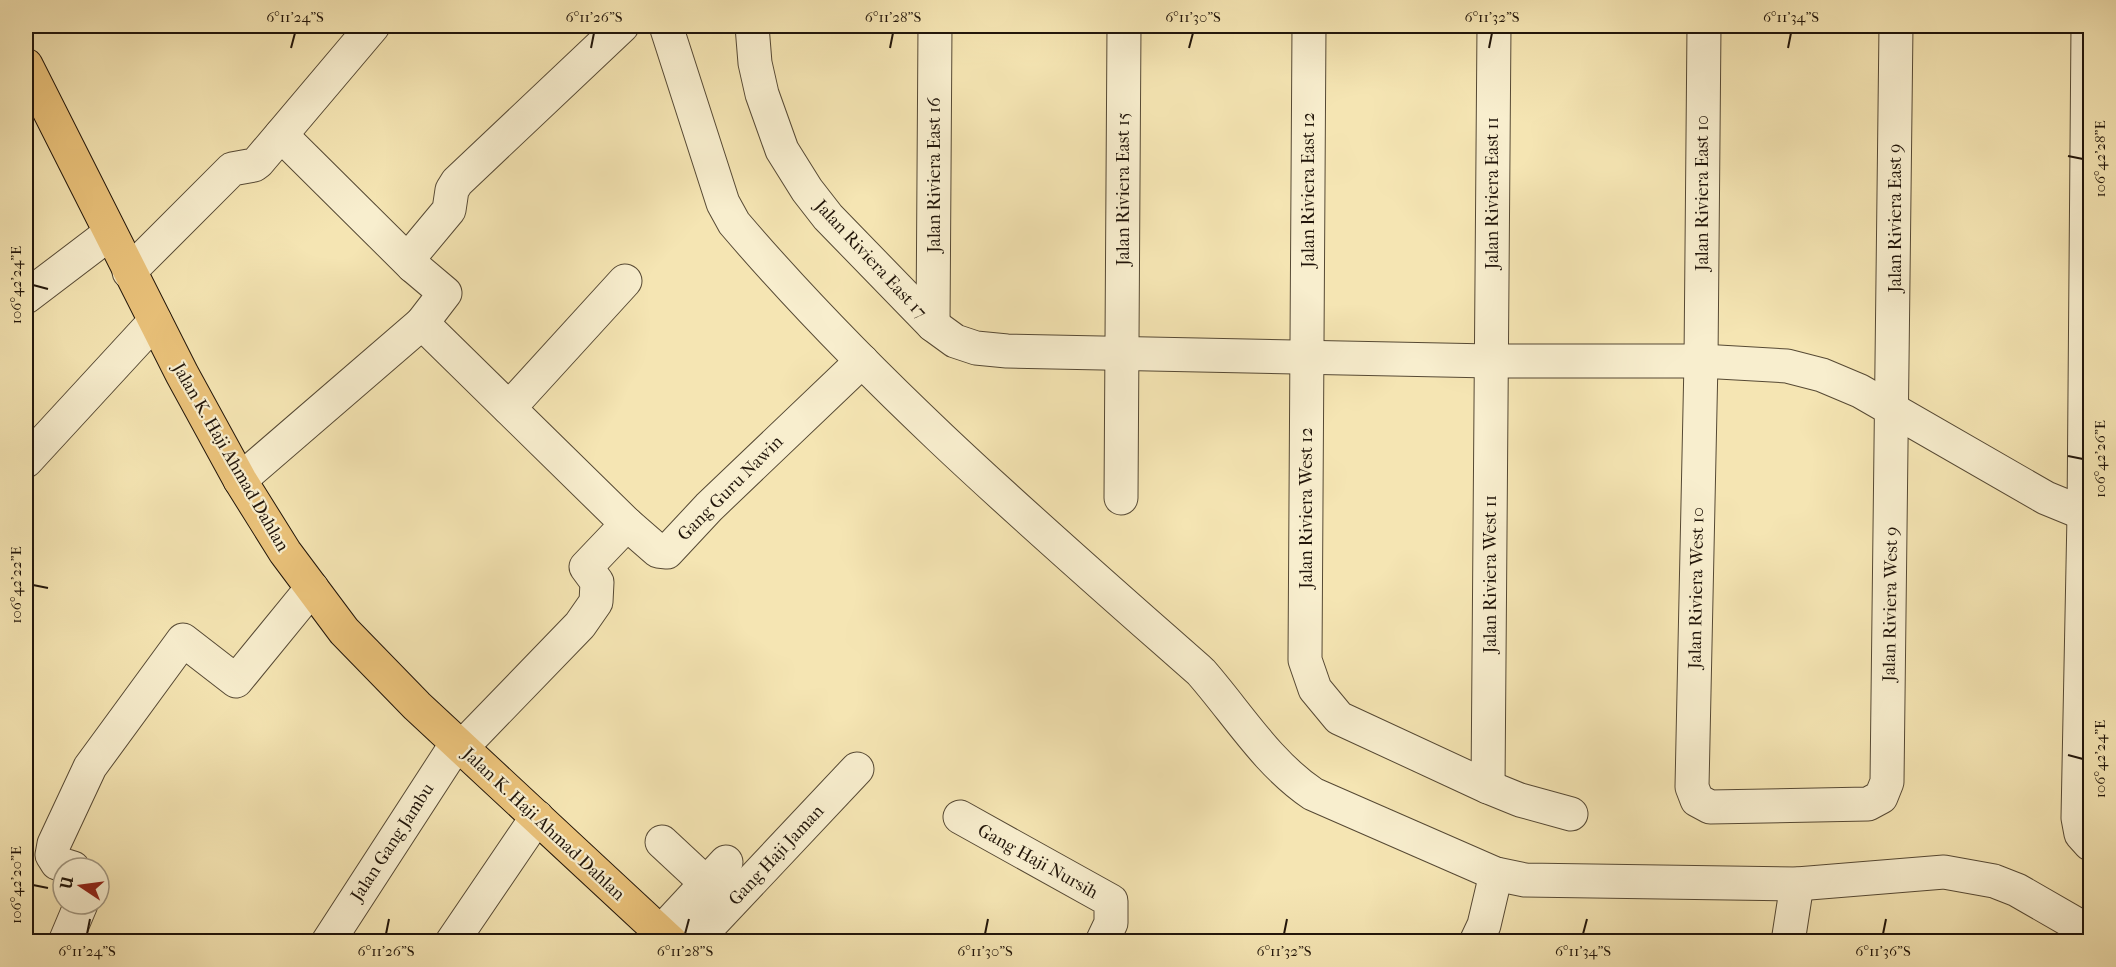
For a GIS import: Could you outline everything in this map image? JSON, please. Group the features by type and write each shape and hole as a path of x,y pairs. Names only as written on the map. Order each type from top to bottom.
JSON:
{"main road":[{"name":"Jalan K. Haji Ahmad Dahlan","path":"26,65 109,234 155,321 240,480 285,552 344,631 417,706 666,937"}],"street":[{"path":"129,272 232,169 254,165 373,26"},
{"path":"412,267 410,261 414,252 449,210 452,190 457,182 622,26"},
{"path":"666,26 723,203 734,222 862,360 989,485 1201,672 1225,699 1247,732 1296,783 1334,804 1496,874 1525,880 1797,884 1944,872 1972,876 2017,890 2091,932"},
{"name":"Jalan Riviera East 17","path":"752,26 755,63 760,84 782,150 807,190 828,217 933,325 955,342 976,348 1122,353 1306,355 1491,361 1701,361 1787,366 1822,375 1860,391 2046,498 2087,516"},
{"name":"Jalan Riviera East 16","path":"933,325 935,26"},
{"name":"Jalan Riviera East 15","path":"1121,498 1124,26"},
{"name":"Jalan Riviera East 12","path":"1306,355 1309,26"},
{"name":"Jalan Riviera East 11","path":"1491,361 1494,26"},
{"name":"Jalan Riviera East 10","path":"1701,361 1704,26"},
{"name":"Jalan Riviera East 9","path":"1893,410 1896,26"},
{"path":"2086,839 2078,818 2087,516 2088,26"},
{"path":"240,480 422,323 445,293 412,267 281,135"},
{"path":"26,297 109,234"},
{"path":"508,408 625,282"},
{"path":"26,461 155,321"},
{"path":"422,323 627,524 586,567 597,582 596,602 580,626 459,745"},
{"name":"Jalan Riviera West 12","path":"1306,355 1305,660 1314,689 1339,718 1488,787 1520,800 1571,814"},
{"name":"Gang Guru Nawin","path":"627,524 658,551 667,552 709,507 862,360"},
{"name":"Jalan Riviera West 11","path":"1488,787 1491,361"},
{"name":"Jalan Riviera West 10","path":"1701,361 1692,787 1697,800 1710,807 1868,804 1881,797"},
{"name":"Jalan Riviera West 9","path":"1881,797 1887,782 1893,410"},
{"path":"53,856 54,844 90,767 183,640 236,681 312,588"},
{"name":"Jalan Gang Jambu","path":"328,942 459,745"},
{"name":"Gang Haji Jaman","path":"694,942 857,769"},
{"path":"452,942 537,817"},
{"name":"Gang Haji Nursih","path":"960,817 1111,901 1111,923 1102,942"},
{"path":"662,842 716,873 666,937"},
{"path":"1476,942 1484,925 1496,874"},
{"path":"1788,942 1797,884"},
{"path":"65,942 76,916"}]}
